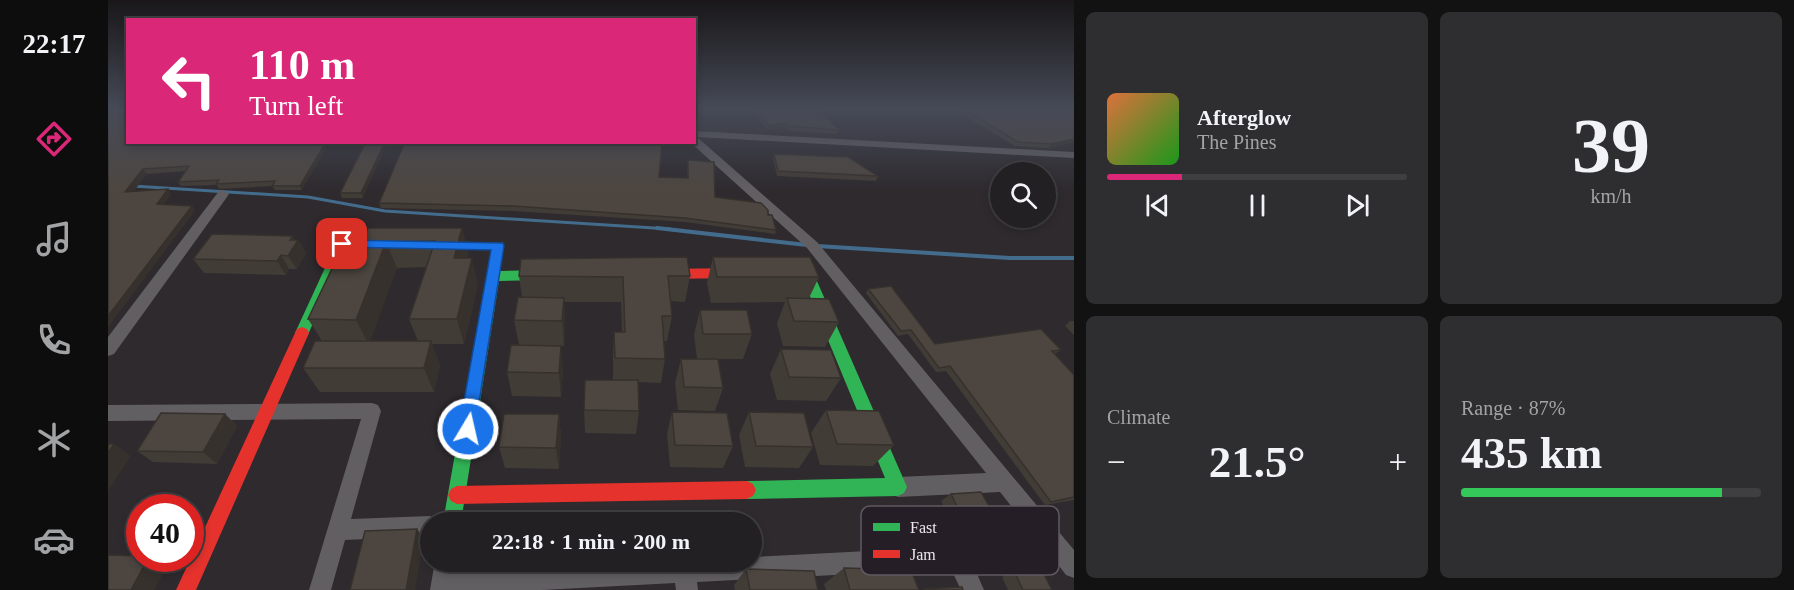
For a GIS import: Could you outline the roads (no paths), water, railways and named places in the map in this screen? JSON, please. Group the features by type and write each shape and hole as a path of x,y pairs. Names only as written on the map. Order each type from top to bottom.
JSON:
{"street":[{"path":"722,136 1074,155"},
{"path":"696,142 814,248 1024,506"},
{"path":"108,349 223,195"},
{"path":"186,590 342,244 402,245"},
{"path":"426,245 498,246 454,512"},
{"path":"783,272 807,272 898,488"},
{"path":"644,274 749,273"},
{"path":"493,276 563,275"},
{"path":"108,413 372,411 320,590"},
{"path":"457,495 898,488 1004,482"},
{"path":"338,530 420,526"},
{"path":"444,572 442,587 686,581 861,566"},
{"path":"966,575 973,590"}],"waterway":[{"path":"133,186 308,197 385,211 661,228"},
{"path":"661,228 670,229"},
{"path":"661,228 807,245"},
{"path":"817,246 1010,258 1074,258"}]}
